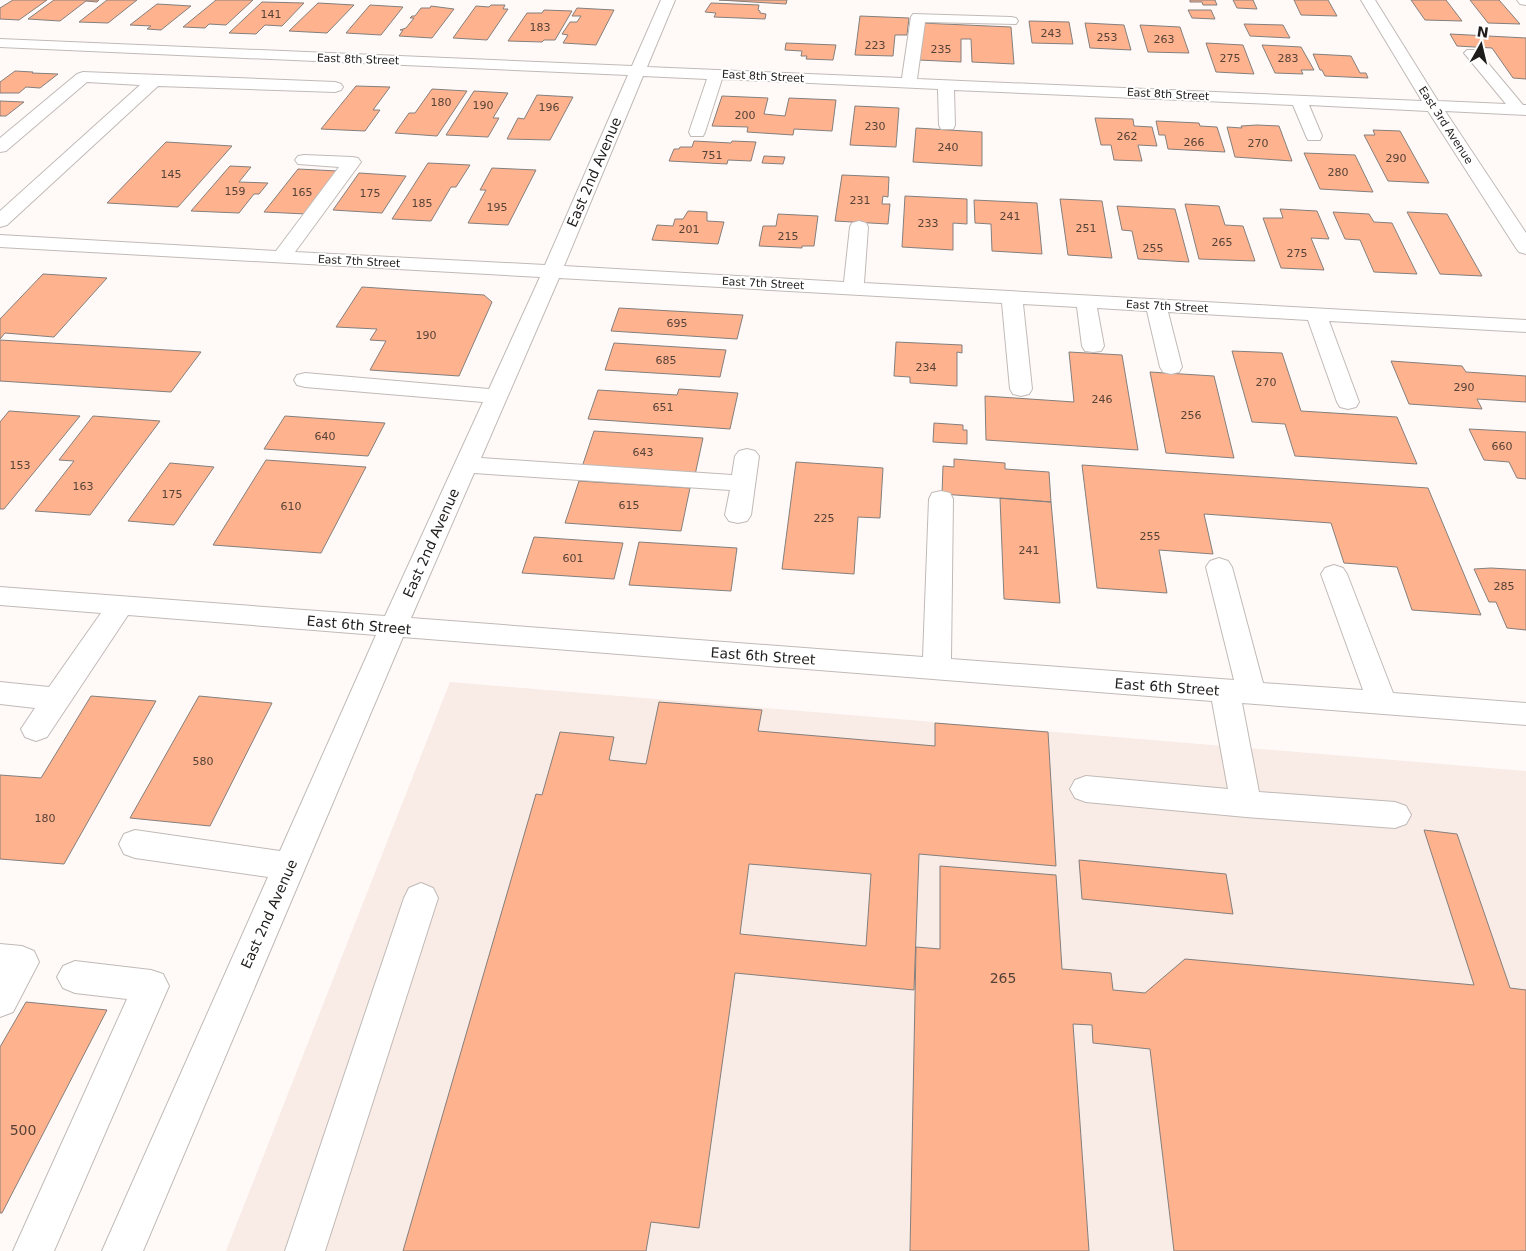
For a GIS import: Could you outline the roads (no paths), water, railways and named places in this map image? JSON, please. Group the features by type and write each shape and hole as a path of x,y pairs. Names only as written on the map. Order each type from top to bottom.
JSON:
{"street":[{"name":"East 2nd Avenue","path":"122,1251 393,628 552,272 668,0"},
{"name":"East 3rd Avenue","path":"1368,0 1433,106 1526,248"},
{"path":"909,83 918,17 1011,22"},
{"name":"East 8th Street","path":"0,44 638,70 1523,110"},
{"path":"1472,53 1523,110"},
{"path":"697,132 716,74"},
{"path":"1,146 83,77 335,87"},
{"path":"0,222 154,81"},
{"path":"946,84 946,124"},
{"path":"1299,100 1314,136"},
{"path":"281,257 352,162 304,160"},
{"path":"854,288 859,227"},
{"name":"East 7th Street","path":"0,242 1526,326"},
{"path":"1012,297 1021,389"},
{"path":"1086,301 1093,346"},
{"path":"1156,305 1171,367"},
{"path":"1316,314 1348,402"},
{"path":"305,380 496,396"},
{"path":"738,515 748,456"},
{"path":"466,465 743,483"},
{"path":"937,669 942,499"},
{"path":"1219,567 1239,692 1246,804"},
{"path":"1334,574 1382,703"},
{"name":"East 6th Street","path":"0,596 393,628 1526,714"},
{"path":"36,729 120,606"},
{"path":"0,693 56,699"},
{"path":"1086,789 1246,804 1395,815"},
{"path":"135,844 289,866"},
{"path":"305,1251 421,898"},
{"path":"0,960 22,962 0,1000"},
{"path":"33,1251 151,986 75,977"}]}
